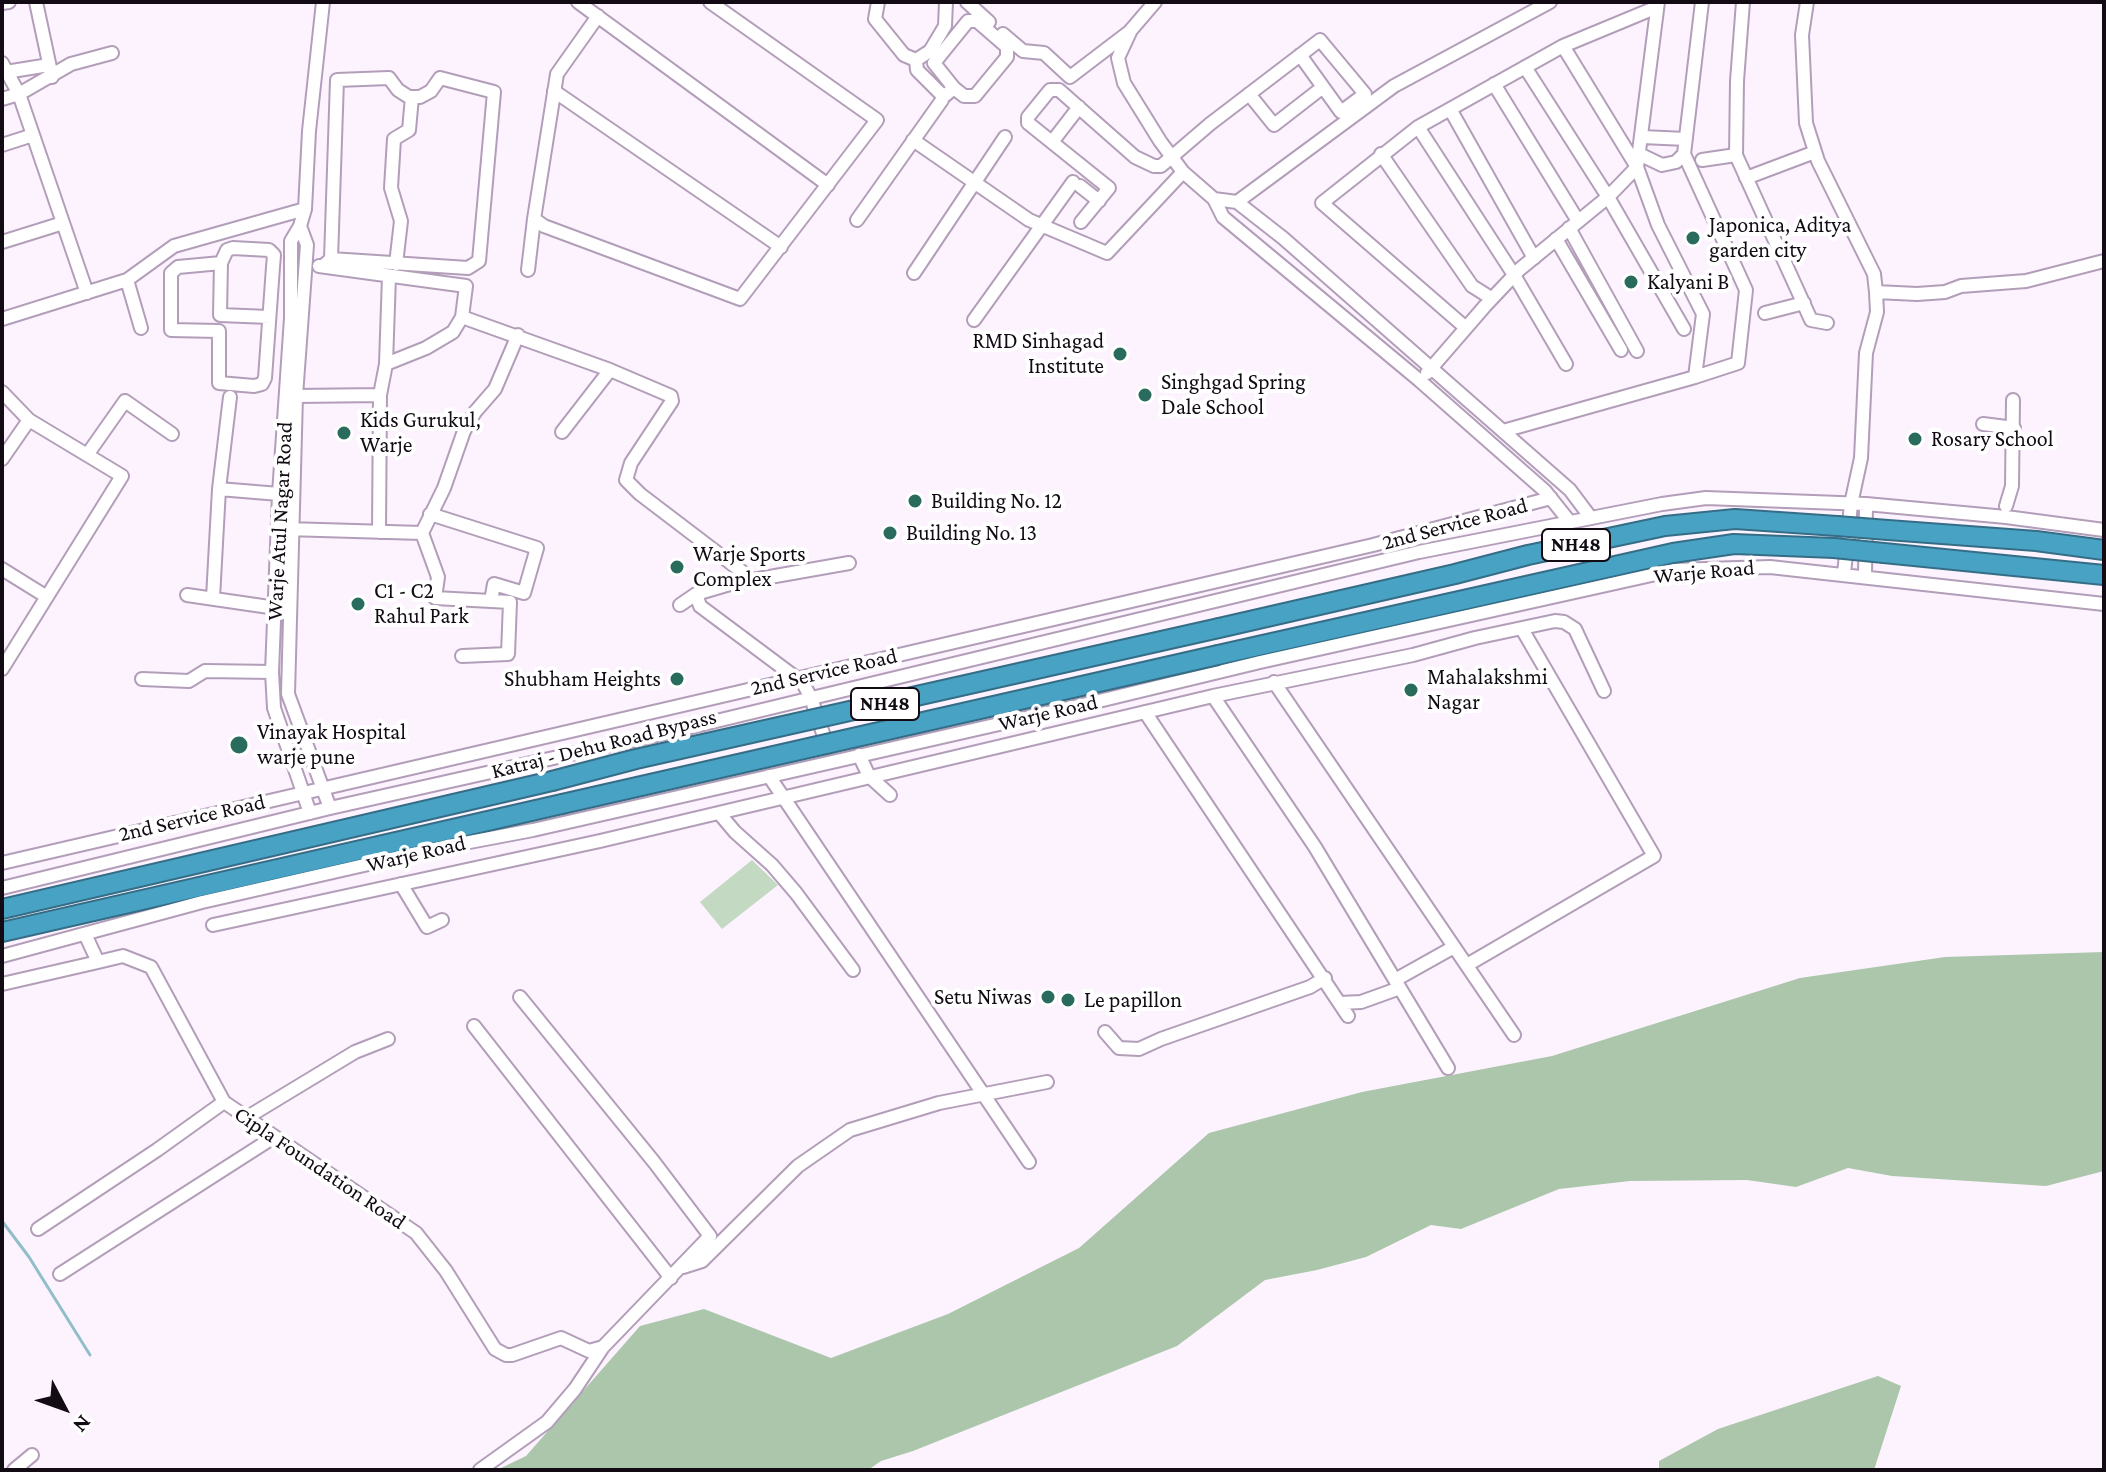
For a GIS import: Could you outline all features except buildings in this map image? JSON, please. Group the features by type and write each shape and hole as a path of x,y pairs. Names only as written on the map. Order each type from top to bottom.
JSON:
{"highway":[{"name":"Katraj - Dehu Road Bypass","path":"2,909 636,759 1665,526 1735,519 1797,521 2036,541 2104,550"},
{"name":"NH48","path":"2,932 1673,553 1734,544 1834,548 2104,575"}],"street":[{"path":"2,3 9,2"},
{"path":"36,2 50,71"},
{"path":"307,245 291,241 305,209 309,131 323,2"},
{"path":"578,2 828,185"},
{"path":"534,219 544,226 740,299 877,120 710,2"},
{"path":"878,2 875,19 904,55 916,60"},
{"path":"916,60 930,51 945,26 946,2"},
{"path":"967,2 1023,51 1044,53 1070,77 1131,30 1155,2"},
{"path":"1237,202 1394,86 1550,2"},
{"path":"1508,429 1738,363 1746,290 1684,154 1702,2"},
{"path":"1743,2 1736,155 1811,320 1827,323"},
{"path":"1807,2 1802,35 1806,123 1815,152 1853,237 1874,274 1876,292 1877,312 1866,353 1861,458 1851,504 1844,574"},
{"path":"1466,328 1322,203 1418,127 1563,46 1658,5"},
{"path":"1419,380 1491,298 1608,197 1638,160 1658,5"},
{"path":"528,270 557,74 598,16"},
{"path":"968,21 977,21 1007,47 1007,57 975,96 964,96 954,88 942,77 934,63 968,21"},
{"path":"1131,30 1118,58 1124,83 1183,172 1214,199 1223,217 1419,380 1551,498 1569,521"},
{"path":"1081,222 1109,187 1028,123 1028,117 1053,89 1059,90 1144,163 1161,166 1249,94 1300,55 1320,40 1365,94 1341,112 1300,55"},
{"path":"1563,46 1638,160 1658,225 1703,314 1695,377"},
{"path":"2,99 19,94 50,71 112,53"},
{"path":"916,60 917,70 942,98"},
{"path":"4,67 50,71"},
{"path":"4,67 19,94 87,293"},
{"path":"1525,67 1608,197 1684,329"},
{"path":"389,78 398,90 412,97 420,97 431,91 440,78 494,92 479,261 468,268 392,270 333,270 327,262 337,80 389,78"},
{"path":"1494,84 1574,225 1637,351"},
{"path":"1249,94 1274,125 1323,87"},
{"path":"857,220 942,98 954,88"},
{"path":"554,91 781,247"},
{"path":"379,532 380,395 386,364 392,270 401,221 391,188 394,139 409,130 412,97"},
{"path":"1052,142 1079,107"},
{"path":"1450,109 1534,258"},
{"path":"1418,127 1514,275 1566,364"},
{"path":"2,145 33,135"},
{"path":"914,273 1005,137"},
{"path":"1642,137 1686,139"},
{"path":"913,140 974,184 1043,226 1107,253 1183,172"},
{"path":"1746,178 1815,152"},
{"path":"1381,154 1472,286 1491,298"},
{"path":"1638,160 1662,165 1676,162 1684,154"},
{"path":"1702,160 1736,155"},
{"path":"974,320 1076,184 1099,201"},
{"path":"1214,199 1237,202 1283,238 1431,369 1508,429 1570,490 1591,518"},
{"path":"2,319 127,280 174,246 305,209"},
{"path":"2,242 63,223"},
{"name":"Warje Atul Nagar Road","path":"300,226 307,245 272,672 274,708 310,813"},
{"path":"1556,239 1621,350"},
{"name":"Warje Atul Nagar Road","path":"291,241 291,318 279,494 285,529 288,694 330,808"},
{"path":"221,263 178,267 171,273 171,330 219,331 219,383 254,386 262,384 265,378 274,255 272,252 227,250 221,263 220,315 269,317"},
{"path":"1876,292 1945,292 1961,286 2026,281 2104,261"},
{"path":"305,268 327,262"},
{"path":"386,364 426,348 453,332 462,317 466,286 392,270"},
{"path":"127,280 141,328"},
{"path":"1765,313 1804,303"},
{"path":"462,317 518,335 671,396 672,401 631,463 626,480 753,580"},
{"path":"462,656 508,654 510,602 435,598 438,577 422,533 444,488 464,431 475,412 495,389 518,335"},
{"path":"562,432 610,370"},
{"path":"2,392 29,420 122,476 2,669"},
{"path":"296,396 380,395"},
{"path":"213,598 219,489 230,397"},
{"path":"2006,506 2012,486 2013,400"},
{"path":"87,455 125,401 172,434"},
{"path":"2,459 29,420"},
{"path":"1983,424 2014,428"},
{"path":"219,489 279,494"},
{"name":"2nd Service Road","path":"2,863 1373,545 1551,498"},
{"path":"2,888 330,808 1569,521 1706,498 1866,504 2104,530"},
{"path":"1865,577 1866,504"},
{"path":"430,514 537,548 524,593 494,584 491,601"},
{"path":"285,529 422,533"},
{"path":"1373,545 1391,560"},
{"path":"680,605 696,594 753,580 849,563"},
{"name":"Warje Road","path":"2,956 202,902 443,847 584,819 1260,662 1674,570 1770,567 2104,604"},
{"path":"2,569 47,597"},
{"path":"696,594 700,606 798,678 811,698 833,761"},
{"path":"187,595 276,608"},
{"path":"213,925 600,841 1213,696 1413,655 1555,621 1564,622 1575,629 1604,691"},
{"path":"1467,965 1654,856 1522,629"},
{"path":"142,679 189,681 205,671 272,672"},
{"path":"1274,682 1514,1035"},
{"path":"273,696 288,694"},
{"path":"1213,696 1315,847 1448,1068"},
{"path":"1074,707 1083,728"},
{"path":"1145,712 1348,1016"},
{"path":"859,755 869,776 890,795"},
{"path":"769,776 1029,1162"},
{"path":"719,813 796,893 853,970"},
{"path":"584,819 600,841"},
{"path":"513,834 529,855"},
{"path":"401,884 427,927 442,920"},
{"path":"85,934 98,962"},
{"path":"1340,1003 1361,1002 1397,984 1454,947"},
{"name":"Cipla Foundation Road","path":"2,984 123,956 151,967 224,1102 416,1233 446,1271 495,1349 512,1355 561,1338 589,1351 603,1347"},
{"path":"1105,1032 1119,1048 1139,1049 1310,987 1325,978"},
{"path":"480,1470 547,1422 575,1389 603,1347 710,1236 520,997"},
{"path":"474,1026 671,1278"},
{"path":"246,1118 355,1052 388,1039"},
{"path":"682,1267 702,1261 798,1166 850,1130 939,1103 1047,1082"},
{"path":"38,1229 224,1102"},
{"path":"60,1274 274,1137"},
{"path":"14,1470 32,1455"}],"green space":[{"path":"752,860 778,885 722,929 700,902"},
{"path":"2104,952 2104,1171 2046,1186 1892,1176 1848,1168 1796,1187 1747,1180 1630,1181 1559,1189 1461,1229 1431,1225 1366,1257 1265,1280 1177,1346 881,1461 868,1470 497,1470 526,1456 640,1326 704,1309 831,1358 948,1314 1079,1248 1209,1133 1362,1092 1552,1056 1800,978 1945,957"},
{"path":"1878,1376 1901,1386 1874,1470 1659,1470 1659,1461 1718,1429"}],"waterway":[{"path":"2,1221 29,1257 90,1355"}],"place":[{"name":"Japonica, Aditya garden city","path":"1693,238"},
{"name":"Kalyani B","path":"1631,282"},
{"name":"RMD Sinhagad Institute","path":"1120,354"},
{"name":"Singhgad Spring Dale School","path":"1145,395"},
{"name":"Kids Gurukul, Warje","path":"344,433"},
{"name":"Rosary School","path":"1915,439"},
{"name":"Building No. 12","path":"915,501"},
{"name":"Building No. 13","path":"890,533"},
{"name":"Warje Sports Complex","path":"677,567"},
{"name":"C1 - C2 Rahul Park","path":"358,604"},
{"name":"Shubham Heights","path":"677,679"},
{"name":"Mahalakshmi Nagar","path":"1411,690"},
{"name":"Vinayak Hospital warje pune","path":"239,745"},
{"name":"Setu Niwas","path":"1048,997"},
{"name":"Le papillon","path":"1068,1000"}]}
